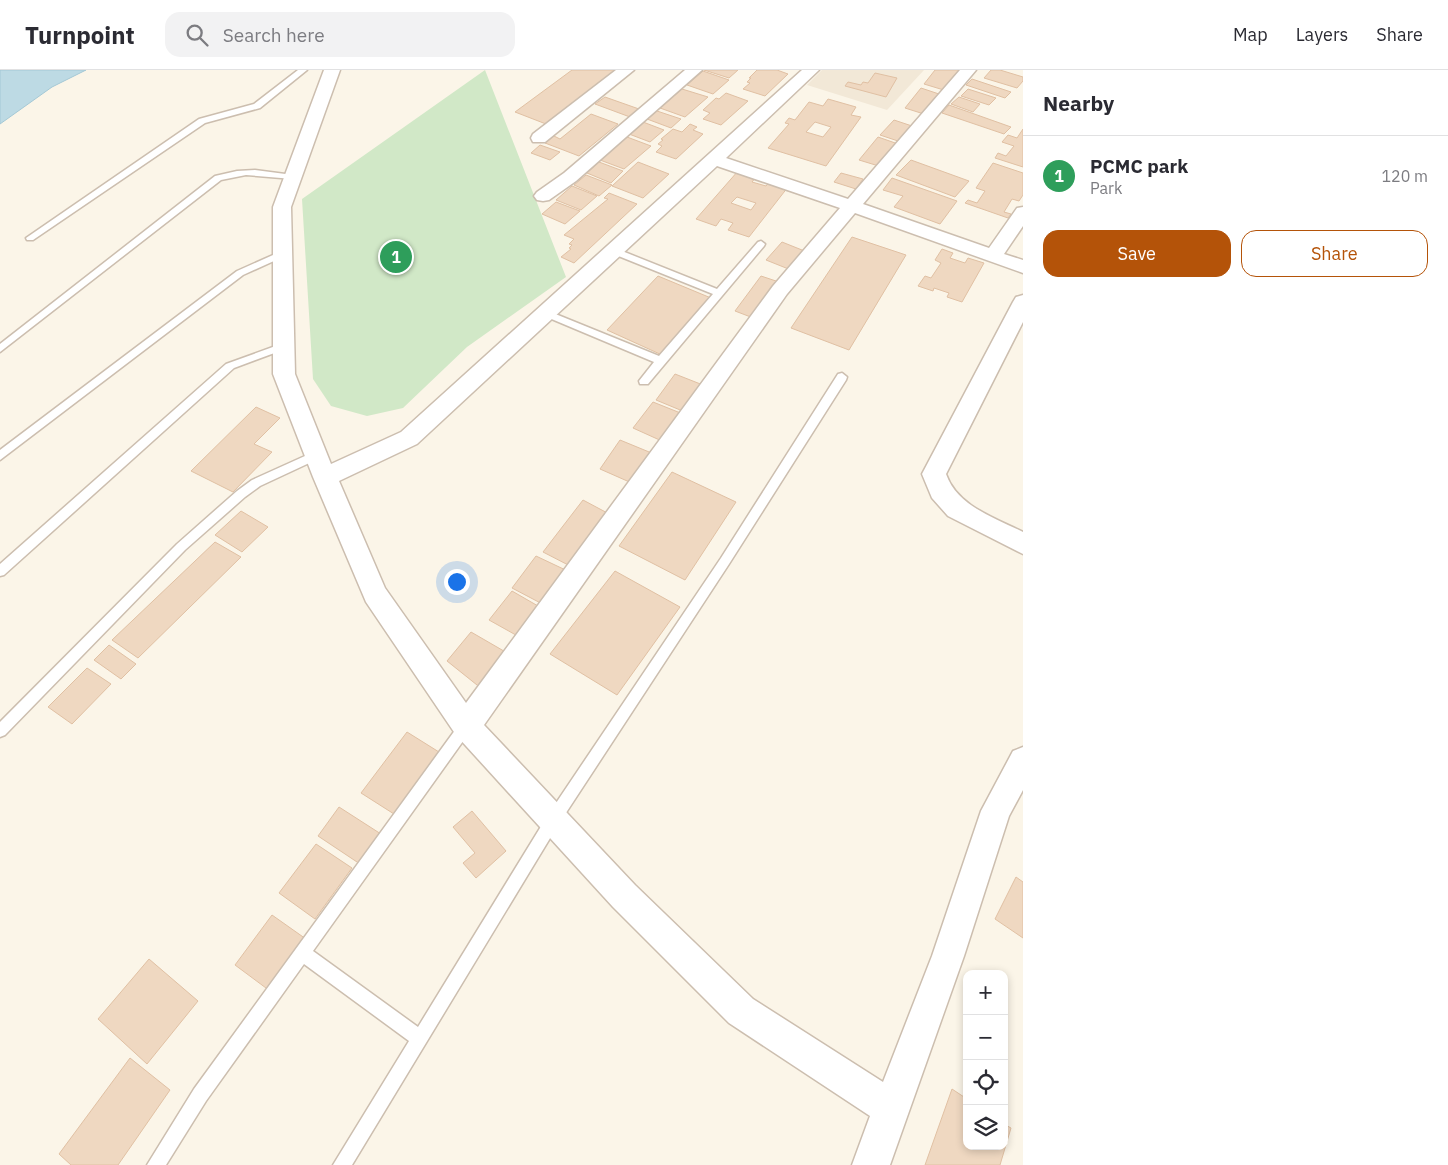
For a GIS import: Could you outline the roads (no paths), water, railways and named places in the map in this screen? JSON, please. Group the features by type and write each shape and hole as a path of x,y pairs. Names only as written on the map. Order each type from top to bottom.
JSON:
{"street":[{"path":"332,70 282,207 284,374 375,594 466,726 624,896 741,1011 891,1108"},
{"path":"539,138 626,70"},
{"path":"543,196 570,177 694,70"},
{"path":"325,477 408,438 811,70"},
{"path":"466,726 780,290 968,70"},
{"path":"714,159 1023,267"},
{"path":"993,256 1023,212"},
{"path":"1023,302 934,474 940,491 957,509 1023,544"},
{"path":"872,1165 891,1108 948,956 996,811 1023,761"}],"lane":[{"path":"30,238 202,121 257,106 304,70"},
{"path":"0,349 218,178 233,172 248,171 293,177"},
{"path":"644,380 761,244"},
{"path":"614,251 719,293"},
{"path":"0,456 240,273 282,254"},
{"path":"545,313 661,361"},
{"path":"0,571 230,366 284,346"},
{"path":"342,1165 554,820 725,561 842,378"},
{"path":"0,731 181,547 256,482 316,455"},
{"path":"156,1165 200,1095 466,726"},
{"path":"303,954 420,1039"}],"water":[{"path":"0,70 86,70 52,87 0,124"}],"place":[{"name":"PCMC park","path":"396,257"}]}
